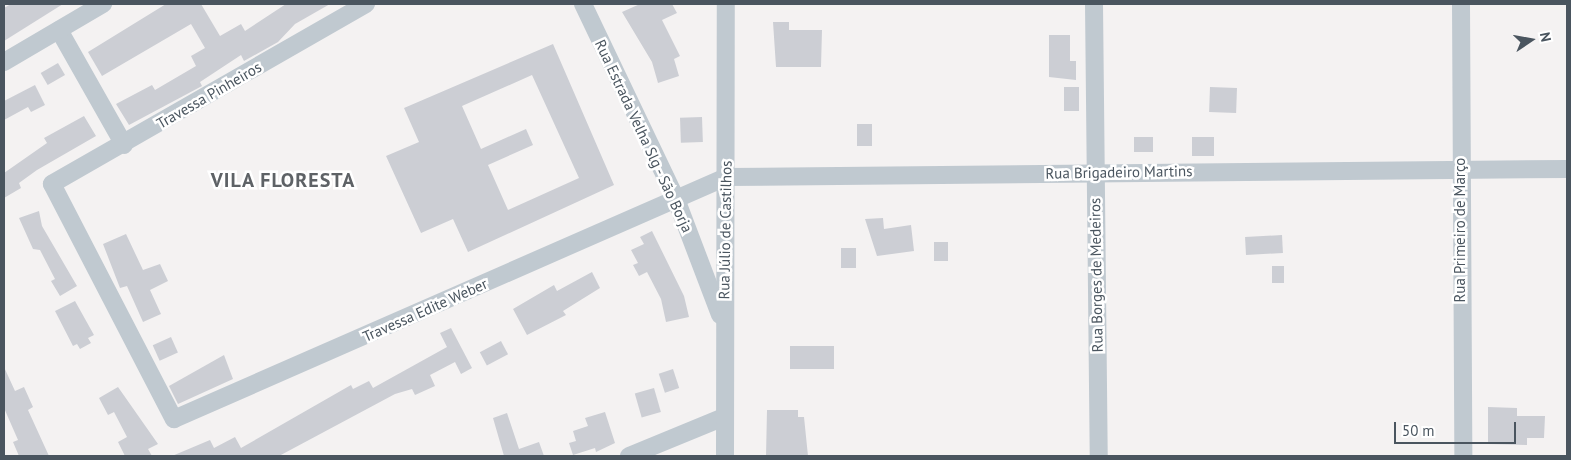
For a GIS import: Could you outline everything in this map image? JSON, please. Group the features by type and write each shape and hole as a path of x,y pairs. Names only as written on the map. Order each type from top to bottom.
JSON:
{"street":[{"path":"4,62 103,4"},
{"name":"Travessa Pinheiros","path":"174,419 52,184 124,145 366,4"},
{"name":"Rua Estrada Velha Slg - São Borja","path":"583,4 676,199 723,325"},
{"name":"Rua Júlio de Castilhos","path":"724,456 723,325 726,177 726,4"},
{"name":"Rua Borges de Medeiros","path":"1094,4 1098,456"},
{"name":"Rua Primeiro de Março","path":"1461,4 1459,168 1462,456"},
{"path":"59,30 124,145"},
{"name":"Rua Brigadeiro Martins","path":"676,199 726,177 1459,168 1567,169"},
{"name":"Travessa Edite Weber","path":"174,419 676,199"},
{"path":"629,456 724,417"}],"building":[{"path":"11,4 63,4 4,41 4,8"},
{"path":"166,4 201,4 220,36 241,24 245,31 286,4 330,4 295,24 278,42 244,61 241,55 200,82 202,86 129,125 116,104 152,85 155,90 196,66 191,56 205,48 191,24 102,76 88,52"},
{"path":"640,4 672,4 677,13 662,20 680,56 674,59 679,76 658,83 652,62 622,12"},
{"path":"773,22 789,22 789,30 822,30 821,67 776,67"},
{"path":"1049,35 1070,35 1070,61 1076,61 1076,80 1049,77"},
{"path":"553,44 614,185 468,252 453,219 421,233 386,156 419,142 404,108","holes":["532,75 579,178 508,210 488,165 533,145 526,129 481,149 462,106"]},
{"path":"58,63 65,75 48,85 41,73"},
{"path":"35,85 45,105 31,112 28,107 4,120 4,101"},
{"path":"1064,87 1079,87 1079,111 1064,111"},
{"path":"1210,87 1237,88 1236,113 1209,112"},
{"path":"84,116 96,136 37,170 19,183 21,188 4,198 4,173 47,143 44,138"},
{"path":"702,117 703,142 681,143 680,118"},
{"path":"857,124 872,124 872,146 857,146"},
{"path":"1134,137 1153,137 1153,152 1134,152"},
{"path":"1192,137 1214,137 1214,156 1192,156"},
{"path":"39,211 42,226 77,286 60,296 51,281 55,279 40,250 33,249 19,218"},
{"path":"883,218 884,229 911,225 914,251 877,256 865,219"},
{"path":"652,231 684,296 689,317 666,322 661,299 647,272 639,276 633,265 638,263 631,250 644,244 640,237"},
{"path":"126,234 143,270 160,264 168,281 150,290 161,314 143,322 127,286 120,288 103,244"},
{"path":"1282,235 1283,253 1246,255 1245,237"},
{"path":"934,242 948,242 948,261 934,261"},
{"path":"841,248 856,248 856,268 841,268"},
{"path":"1272,266 1284,266 1284,283 1272,283"},
{"path":"592,272 600,288 563,311 566,315 527,335 513,309 554,285 557,291"},
{"path":"75,301 94,335 88,338 91,343 80,349 77,344 73,346 55,311"},
{"path":"451,328 472,368 461,374 455,362 430,375 435,386 415,395 412,389 395,394 279,456 172,456 210,440 214,448 235,437 241,448 351,385 353,389 369,381 373,388 447,347 440,333"},
{"path":"171,337 178,353 160,361 153,345"},
{"path":"501,341 508,354 487,366 480,352"},
{"path":"790,346 834,346 834,369 790,369"},
{"path":"224,355 233,379 178,404 169,386"},
{"path":"4,367 15,391 24,387 33,407 28,410 49,456 19,456 13,442 18,440 4,408"},
{"path":"673,369 679,388 665,393 659,374"},
{"path":"118,387 158,444 148,449 152,456 125,456 118,442 127,437 114,412 108,415 99,398"},
{"path":"654,388 661,412 642,418 635,394"},
{"path":"1488,407 1517,408 1517,416 1545,416 1544,438 1527,438 1527,445 1488,444"},
{"path":"767,410 798,410 798,417 804,417 808,456 766,456"},
{"path":"605,412 615,443 596,452 595,448 573,455 569,443 576,441 573,431 588,426 585,418"},
{"path":"507,413 519,449 539,442 544,456 504,456 493,418"}],"district":[{"name":"VILA FLORESTA","path":"283,180"}]}
